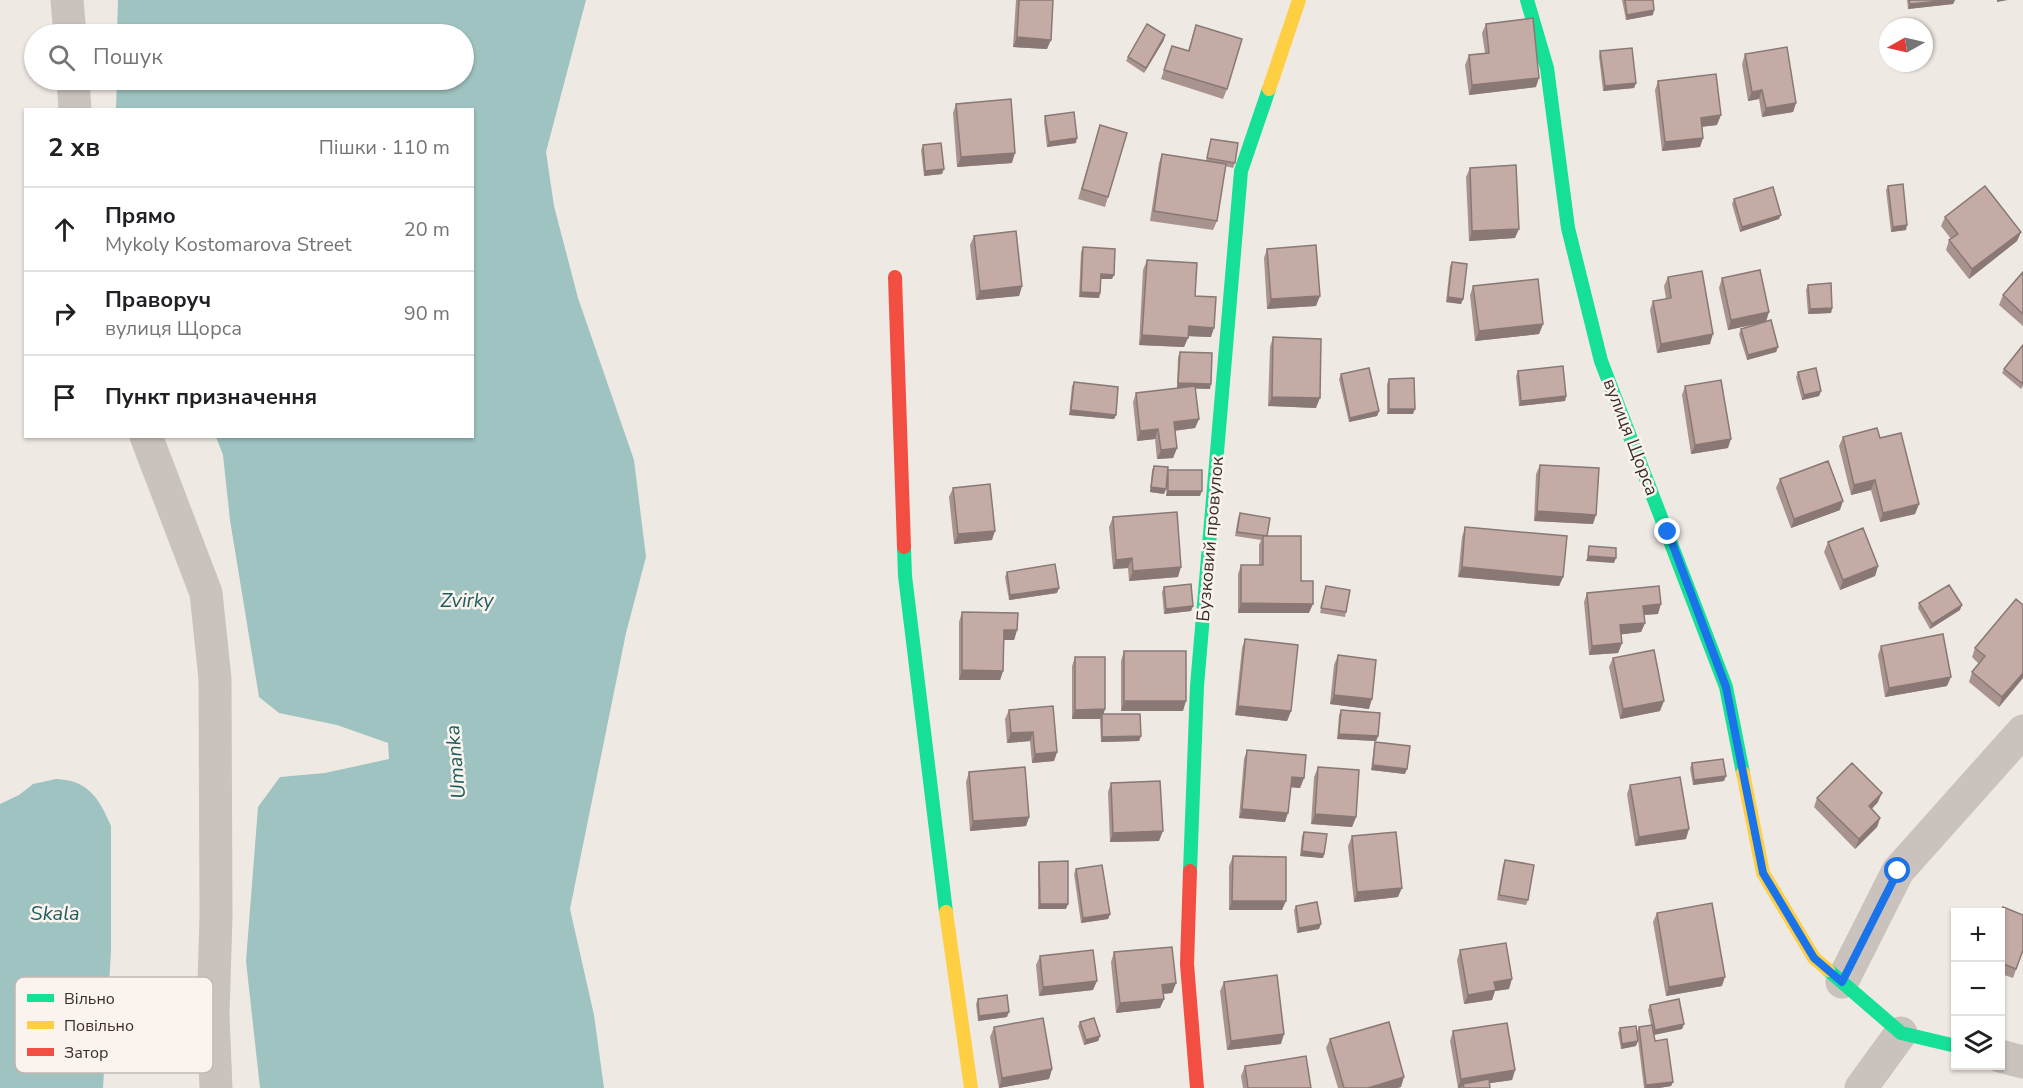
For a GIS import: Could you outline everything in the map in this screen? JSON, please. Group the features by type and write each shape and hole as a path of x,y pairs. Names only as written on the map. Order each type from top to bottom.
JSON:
{"street":[{"path":"67,0 69,24"},
{"name":"Бузковий провулок","path":"1197,1088 1187,964 1197,686 1241,171 1299,0"},
{"name":"вулиця Щорса","path":"1527,0 1547,68 1568,228 1601,361 1726,687 1763,873 1814,958 1901,1032"},
{"path":"74,90 75,108"},
{"path":"896,277 905,576 943,889 971,1088"},
{"path":"147,438 206,593 215,679 216,917 213,1015 216,1088"},
{"path":"1842,982 1898,871 2023,731"},
{"path":"1861,1088 1901,1032 1951,1045"},
{"path":"2005,1057 2023,1062"}],"water":[{"name":"Zvirky","path":"118,0 586,0 546,152 554,206 578,298 634,460 646,557 626,633 570,909 594,1015 604,1088 260,1088 246,961 258,807 280,777 325,773 389,759 388,743 337,725 279,713 259,697 230,520 223,455 216,438 474,438 474,108 116,108 117,90 474,90 474,24 117,24"},
{"name":"Skala","path":"56,779 67,780 84,787 97,799 111,826 109,977 15,977 15,1073 104,1073 103,1088 0,1088 0,804 19,795 33,784"}],"building":[{"path":"1019,0 1053,0 1051,40 1017,37"},
{"path":"1625,0 1653,0 1654,10 1627,15"},
{"path":"1909,0 1951,0 1910,4"},
{"path":"1533,18 1539,78 1472,85 1469,55 1489,53 1486,24"},
{"path":"1147,24 1165,35 1146,68 1128,57"},
{"path":"1196,25 1242,39 1227,89 1164,70 1172,46 1189,51"},
{"path":"1787,47 1796,103 1766,108 1762,90 1752,92 1745,54"},
{"path":"1632,48 1636,83 1605,86 1600,51"},
{"path":"1716,74 1721,115 1701,118 1703,138 1665,142 1658,81"},
{"path":"1011,99 1015,153 961,157 956,104"},
{"path":"1074,112 1077,138 1049,142 1045,116"},
{"path":"1100,125 1127,133 1108,197 1082,189"},
{"path":"1211,139 1238,143 1235,163 1207,158"},
{"path":"941,143 944,169 925,171 923,145"},
{"path":"1162,154 1226,164 1217,221 1154,211"},
{"path":"1516,165 1519,229 1472,231 1470,168"},
{"path":"1903,184 1907,225 1893,227 1888,186"},
{"path":"1985,186 2021,232 1972,269 1949,240 1958,234 1945,217"},
{"path":"1773,187 1781,215 1742,227 1734,199"},
{"path":"1016,231 1022,286 980,291 974,236"},
{"path":"1316,245 1320,296 1271,299 1267,249"},
{"path":"1083,247 1115,249 1114,275 1101,274 1100,293 1081,292"},
{"path":"1147,260 1197,263 1195,296 1216,297 1214,328 1189,326 1188,338 1142,335"},
{"path":"1452,262 1467,264 1463,299 1448,297"},
{"path":"1760,270 1769,312 1731,320 1722,278"},
{"path":"1702,271 1713,334 1661,344 1653,301 1671,298 1668,277"},
{"path":"2023,272 2023,314 2003,295"},
{"path":"1538,279 1543,324 1479,331 1473,286"},
{"path":"1831,283 1832,308 1810,309 1808,285"},
{"path":"1771,320 1778,347 1748,355 1741,329"},
{"path":"1273,337 1321,339 1320,398 1272,397"},
{"path":"2023,345 2023,384 2004,369"},
{"path":"1180,352 1212,353 1211,384 1178,383"},
{"path":"1563,366 1566,396 1521,401 1518,371"},
{"path":"1369,368 1379,411 1350,418 1341,374"},
{"path":"1816,368 1821,391 1804,395 1798,372"},
{"path":"1414,378 1415,409 1389,409 1389,379"},
{"path":"1721,380 1731,439 1695,445 1685,386"},
{"path":"1074,382 1118,387 1116,415 1071,410"},
{"path":"1195,386 1199,419 1174,422 1177,448 1161,450 1158,429 1140,431 1136,393"},
{"path":"1877,428 1880,438 1901,433 1919,504 1883,513 1875,480 1854,485 1843,437"},
{"path":"1828,461 1843,501 1794,519 1780,479"},
{"path":"1540,465 1599,468 1596,515 1537,511"},
{"path":"1154,466 1168,467 1166,489 1151,487"},
{"path":"1168,470 1202,470 1202,491 1168,491"},
{"path":"990,484 995,531 958,534 953,488"},
{"path":"1177,512 1181,567 1133,571 1132,558 1116,560 1113,517"},
{"path":"1240,513 1270,518 1267,536 1237,532"},
{"path":"1465,527 1567,536 1563,577 1462,567"},
{"path":"1863,528 1878,566 1843,580 1828,542"},
{"path":"1263,536 1301,536 1301,581 1313,581 1313,604 1241,603 1241,565 1263,565"},
{"path":"1589,546 1616,548 1616,558 1588,556"},
{"path":"1055,564 1059,588 1010,595 1007,572"},
{"path":"1191,584 1193,606 1166,609 1164,587"},
{"path":"1949,585 1962,605 1932,624 1919,603"},
{"path":"1326,586 1350,590 1346,612 1321,608"},
{"path":"1659,586 1661,604 1643,606 1645,623 1620,625 1622,643 1592,646 1587,593"},
{"path":"2016,599 2023,605 2023,673 2002,697 1972,672 1985,656 1975,648"},
{"path":"962,612 1018,613 1017,630 1004,630 1003,671 962,670"},
{"path":"1943,634 1951,677 1889,688 1881,646"},
{"path":"1245,639 1298,645 1291,711 1238,706"},
{"path":"1654,650 1664,701 1623,709 1613,658"},
{"path":"1124,651 1186,651 1186,701 1124,701"},
{"path":"1338,655 1376,660 1372,699 1334,695"},
{"path":"1075,657 1105,657 1105,709 1075,710"},
{"path":"1053,706 1057,752 1035,754 1033,732 1011,733 1009,710"},
{"path":"1341,710 1380,713 1378,736 1339,734"},
{"path":"1102,714 1140,714 1141,736 1102,737"},
{"path":"1375,742 1410,746 1407,769 1373,765"},
{"path":"1247,750 1306,755 1304,778 1292,777 1288,813 1242,809"},
{"path":"1723,759 1726,776 1694,780 1692,763"},
{"path":"1852,763 1882,793 1869,806 1880,818 1859,839 1817,798"},
{"path":"1025,767 1029,817 973,821 969,772"},
{"path":"1318,767 1359,770 1356,817 1315,814"},
{"path":"1680,777 1689,829 1639,837 1630,785"},
{"path":"1160,781 1163,831 1113,833 1111,783"},
{"path":"1304,832 1327,834 1324,854 1302,851"},
{"path":"1396,832 1402,888 1357,892 1352,836"},
{"path":"1233,856 1286,857 1286,901 1232,901"},
{"path":"1505,860 1534,865 1528,900 1499,895"},
{"path":"1068,861 1068,904 1040,904 1039,862"},
{"path":"1102,865 1110,914 1083,918 1076,869"},
{"path":"1317,902 1321,924 1299,928 1296,906"},
{"path":"1712,903 1725,977 1669,987 1657,913"},
{"path":"2003,907 2023,915 2023,950 2016,969 2005,965 2005,908"},
{"path":"1506,943 1512,979 1494,982 1496,990 1468,995 1460,950"},
{"path":"1172,947 1176,983 1162,985 1164,999 1120,1003 1114,952"},
{"path":"1093,950 1097,981 1043,987 1040,956"},
{"path":"1277,975 1284,1034 1231,1041 1224,982"},
{"path":"1007,995 1009,1012 979,1016 978,999"},
{"path":"1679,999 1684,1024 1655,1030 1650,1005"},
{"path":"1043,1018 1052,1069 1002,1078 994,1027"},
{"path":"1094,1018 1100,1036 1086,1040 1080,1022"},
{"path":"1389,1022 1404,1077 1368,1088 1344,1088 1330,1039"},
{"path":"1507,1023 1515,1070 1461,1079 1453,1031"},
{"path":"1652,1025 1655,1041 1667,1039 1673,1082 1646,1085 1639,1027"},
{"path":"1636,1026 1638,1041 1622,1044 1620,1028"},
{"path":"1306,1056 1311,1088 1248,1088 1245,1066"},
{"path":"1489,1079 1490,1088 1464,1088 1463,1084"}],"traffic: fast":[{"path":"1527,0 1547,68 1568,228 1601,361 1726,687 1743,773"},
{"path":"1190,871 1197,686 1241,171 1269,89"},
{"path":"904,547 905,576 946,912"},
{"path":"1828,970 1901,1033 1951,1045"}],"traffic: slow":[{"path":"1269,89 1299,0"},
{"path":"1743,773 1763,873 1814,958 1828,970"},
{"path":"946,912 971,1088"}],"traffic: jam":[{"path":"895,277 904,547"},
{"path":"1190,871 1187,964 1197,1088"}],"route":[{"path":"1668,532 1726,687 1763,873 1814,958 1842,982 1898,871"}],"water label":[{"name":"Umanka","path":"455,762"}]}
